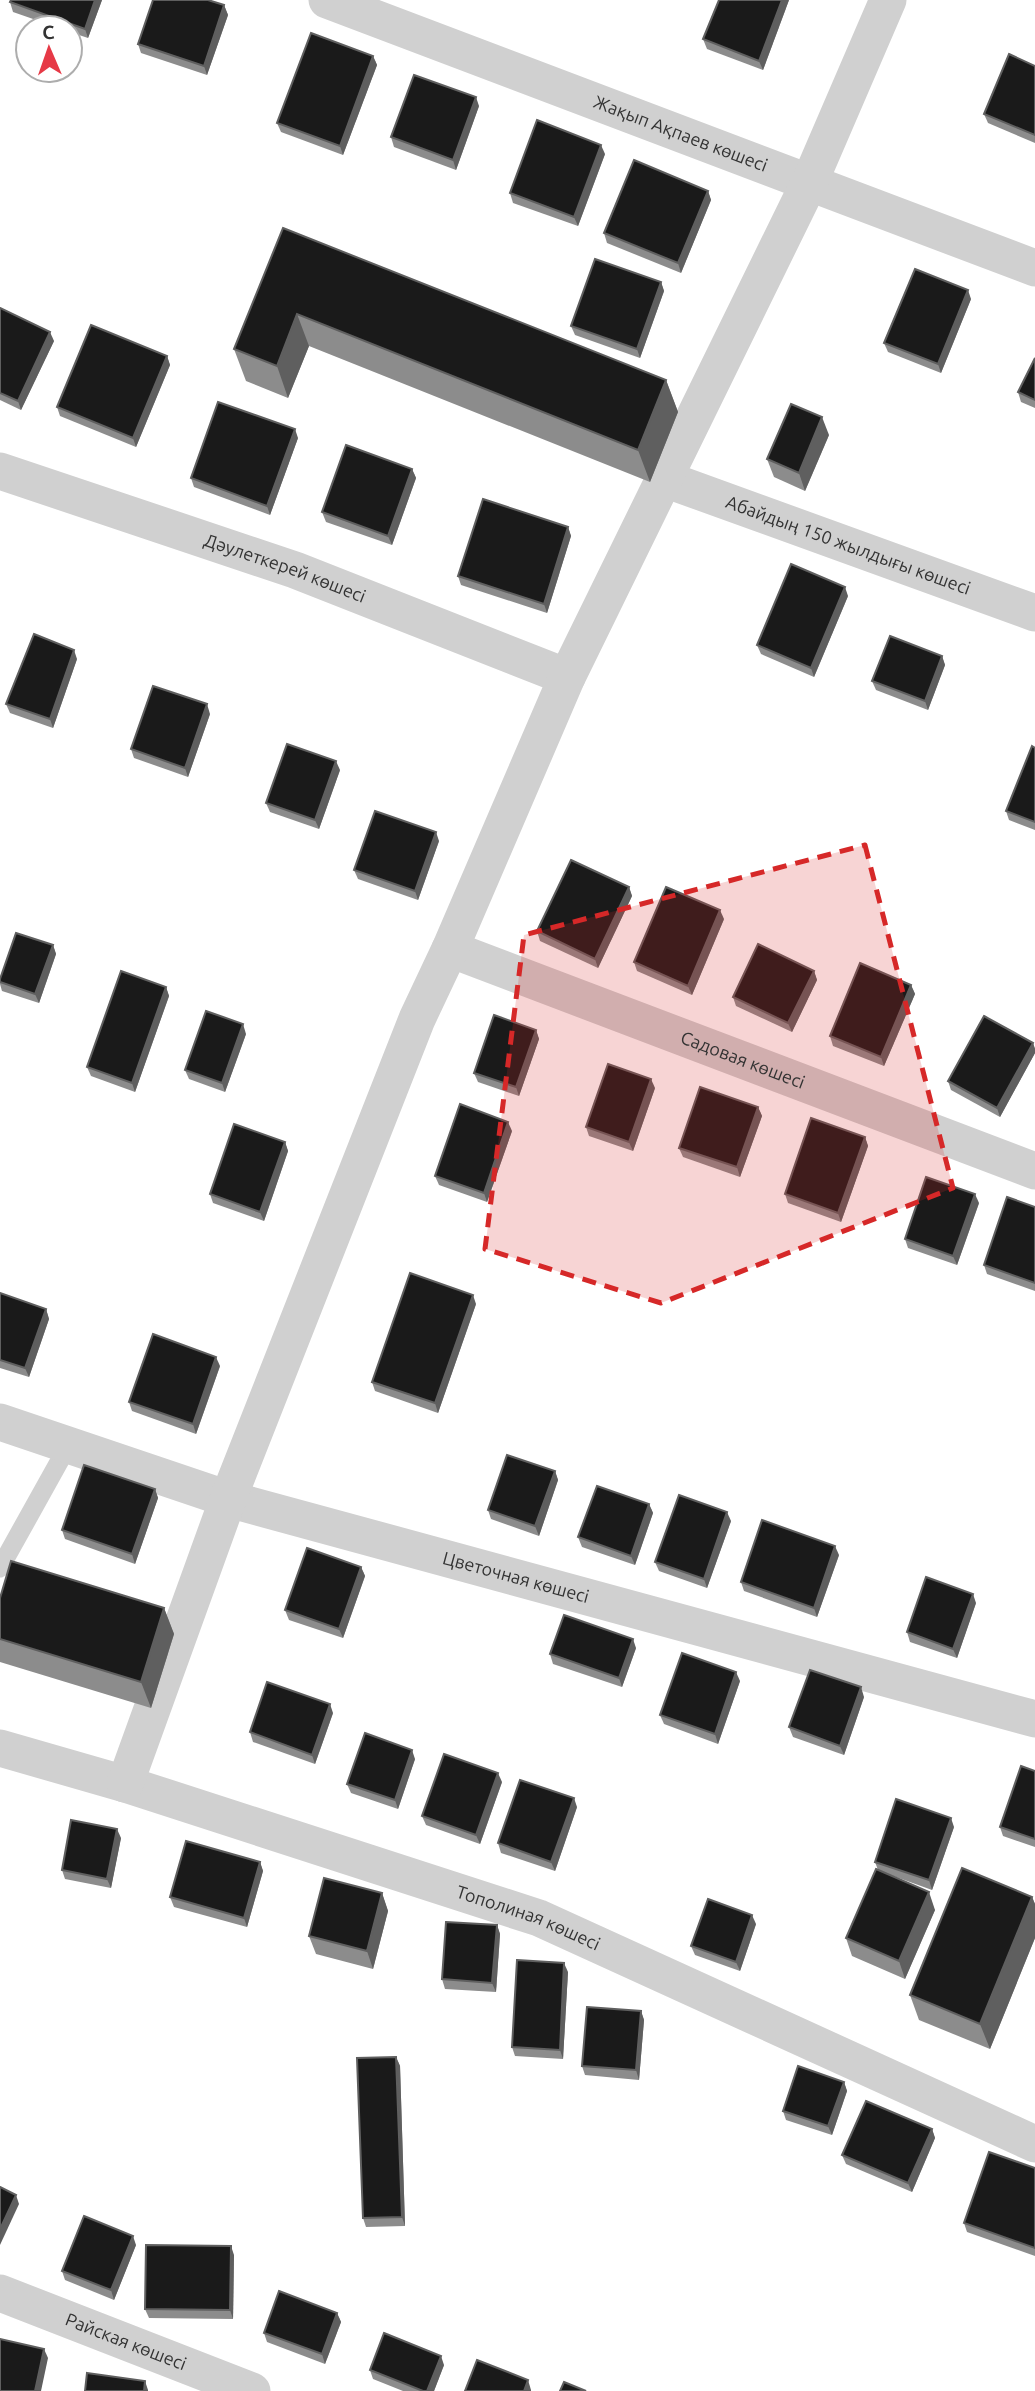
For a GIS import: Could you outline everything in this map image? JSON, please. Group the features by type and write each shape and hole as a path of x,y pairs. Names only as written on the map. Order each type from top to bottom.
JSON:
{"street":[{"name":"Жақып Ақпаев көшесі","path":"327,0 1035,268"},
{"path":"125,1784 228,1499 417,1020 567,677 662,478 810,181 888,0"},
{"name":"Дәулеткерей көшесі","path":"0,471 295,570 567,677"},
{"name":"Абайдың 150 жылдығы көшесі","path":"662,478 1035,613"},
{"name":"Садовая көшесі","path":"450,949 1035,1171"},
{"name":"Цветочная көшесі","path":"0,1422 228,1499 1035,1719"},
{"name":"Тополиная көшесі","path":"0,1748 125,1784 539,1918 1035,2144"},
{"name":"Райская көшесі","path":"0,2293 252,2391"}],"lane":[{"path":"0,1568 69,1444"}],"highlighted area":[{"path":"865,845 953,1188 661,1303 485,1249 524,935"}],"building":[{"path":"95,0 85,29 84,14 43,14 10,2"},
{"path":"153,0 208,0 224,5 204,66 138,44"},
{"path":"719,0 782,0 759,61 703,39"},
{"path":"311,33 373,56 340,146 277,123"},
{"path":"1009,54 1035,66 1035,135 984,114"},
{"path":"414,75 476,97 453,160 391,137"},
{"path":"537,120 601,145 574,217 510,193"},
{"path":"634,160 708,191 678,263 604,233"},
{"path":"283,228 666,380 638,450 297,314 277,366 234,349"},
{"path":"595,259 661,282 637,349 571,326"},
{"path":"915,269 968,290 938,364 884,343"},
{"path":"0,308 50,332 18,401 0,393"},
{"path":"91,325 167,356 133,438 57,407"},
{"path":"1035,358 1035,400 1018,392"},
{"path":"218,402 295,429 267,506 191,478"},
{"path":"791,404 822,417 799,473 767,459"},
{"path":"346,445 412,469 388,536 322,512"},
{"path":"483,499 568,527 544,604 458,576"},
{"path":"791,564 845,587 811,668 757,645"},
{"path":"34,634 74,650 50,719 6,704"},
{"path":"890,636 942,656 925,701 872,681"},
{"path":"153,686 207,704 185,768 131,749"},
{"path":"287,744 336,761 315,820 266,803"},
{"path":"1032,746 1035,748 1035,822 1006,811"},
{"path":"375,811 436,832 415,891 354,870"},
{"path":"571,860 629,887 595,959 537,931"},
{"path":"666,887 720,910 688,986 634,962"},
{"path":"16,933 53,945 35,994 0,982"},
{"path":"758,944 814,971 788,1023 733,997"},
{"path":"860,963 911,985 881,1057 830,1036"},
{"path":"121,971 166,987 132,1083 87,1067"},
{"path":"206,1011 243,1024 222,1083 185,1070"},
{"path":"494,1015 536,1030 516,1087 474,1073"},
{"path":"984,1016 1033,1043 997,1108 948,1081"},
{"path":"608,1064 651,1079 629,1142 586,1127"},
{"path":"700,1087 758,1107 737,1167 679,1148"},
{"path":"460,1104 508,1122 484,1193 435,1176"},
{"path":"811,1118 865,1137 838,1213 785,1194"},
{"path":"234,1124 285,1142 260,1212 210,1194"},
{"path":"926,1177 975,1194 953,1256 905,1239"},
{"path":"1007,1197 1035,1207 1035,1283 984,1265"},
{"path":"410,1273 473,1295 435,1403 372,1382"},
{"path":"0,1293 46,1309 25,1368 0,1360"},
{"path":"153,1334 216,1357 193,1424 129,1402"},
{"path":"507,1455 555,1471 535,1526 488,1510"},
{"path":"84,1465 155,1489 132,1554 62,1530"},
{"path":"597,1486 649,1504 631,1556 578,1537"},
{"path":"679,1495 727,1512 704,1579 655,1562"},
{"path":"762,1520 835,1546 814,1608 741,1582"},
{"path":"307,1548 361,1567 339,1629 285,1610"},
{"path":"11,1561 164,1608 141,1682 0,1639 0,1598"},
{"path":"926,1577 973,1594 953,1649 907,1632"},
{"path":"564,1615 633,1639 619,1678 550,1654"},
{"path":"682,1653 736,1672 715,1734 660,1715"},
{"path":"810,1670 861,1687 840,1746 789,1727"},
{"path":"267,1682 330,1704 312,1755 250,1732"},
{"path":"365,1733 412,1750 395,1800 347,1784"},
{"path":"444,1754 498,1773 476,1835 422,1816"},
{"path":"1021,1766 1035,1771 1035,1839 1000,1827"},
{"path":"520,1780 574,1798 551,1862 498,1843"},
{"path":"896,1799 951,1818 929,1880 875,1862"},
{"path":"71,1820 117,1829 107,1879 62,1870"},
{"path":"186,1841 260,1862 244,1918 170,1897"},
{"path":"962,1868 1032,1897 980,2024 910,1995"},
{"path":"876,1869 929,1892 899,1961 846,1938"},
{"path":"324,1878 382,1893 367,1951 309,1936"},
{"path":"708,1899 752,1915 736,1962 691,1946"},
{"path":"446,1922 497,1925 492,1983 442,1979"},
{"path":"517,1960 564,1963 560,2050 512,2047"},
{"path":"587,2007 641,2011 636,2070 582,2066"},
{"path":"396,2057 402,2217 363,2218 357,2058"},
{"path":"798,2066 844,2082 828,2126 783,2111"},
{"path":"866,2101 932,2129 908,2183 842,2155"},
{"path":"989,2152 1035,2168 1035,2248 964,2223"},
{"path":"0,2187 16,2195 0,2229"},
{"path":"84,2216 133,2236 111,2290 62,2271"},
{"path":"146,2245 231,2246 230,2310 145,2309"},
{"path":"279,2291 337,2313 322,2354 264,2333"},
{"path":"384,2333 441,2356 427,2391 370,2370"},
{"path":"0,2339 44,2349 35,2391 0,2391"},
{"path":"477,2360 528,2380 524,2391 465,2391"},
{"path":"87,2373 145,2381 144,2391 85,2391"},
{"path":"564,2382 586,2391 560,2391"}]}
